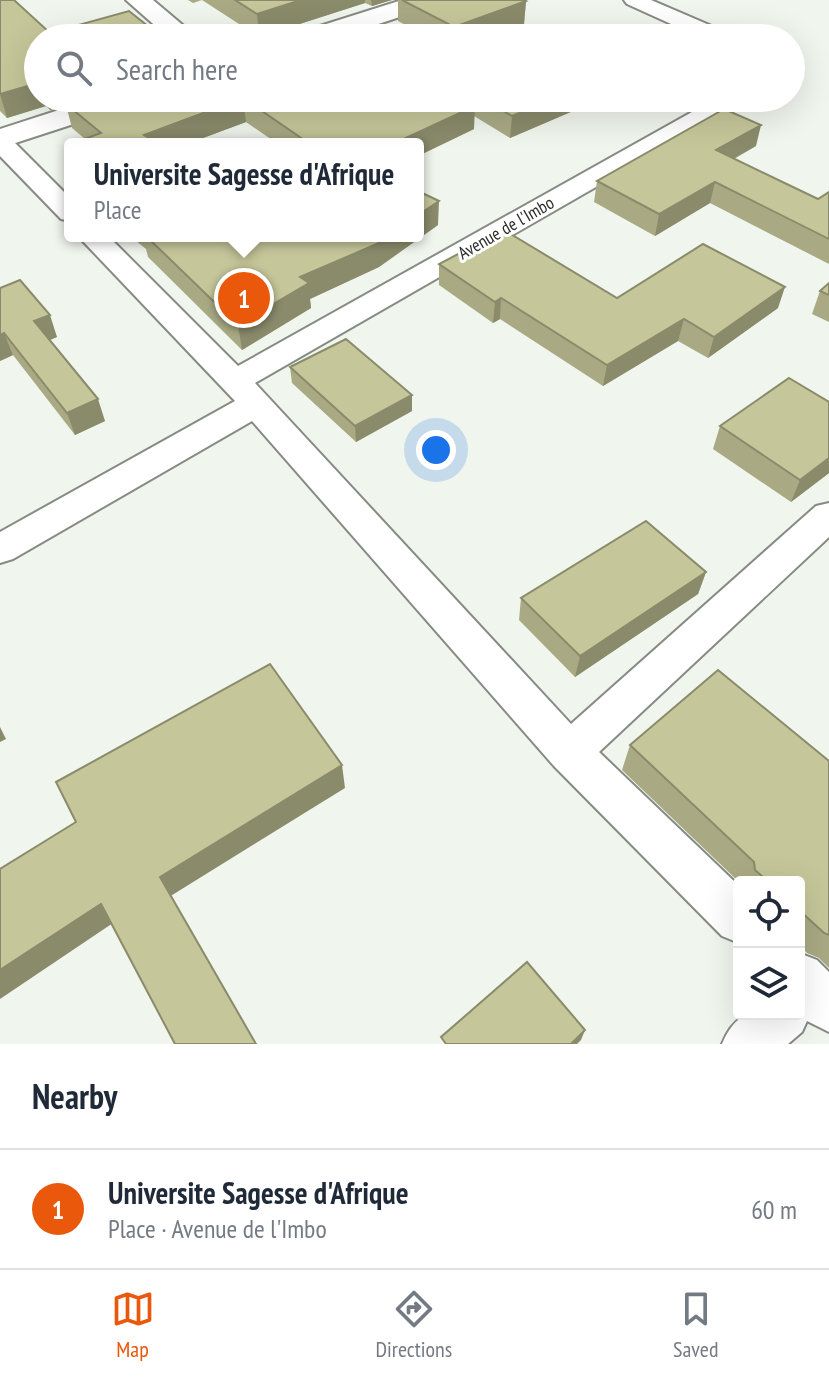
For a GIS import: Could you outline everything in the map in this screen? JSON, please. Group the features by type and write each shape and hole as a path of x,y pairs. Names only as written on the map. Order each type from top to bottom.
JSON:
{"street":[{"path":"138,0 168,24"},
{"path":"353,24 427,0"},
{"path":"634,0 688,24"},
{"path":"64,207 0,141 84,112"},
{"name":"Avenue de l'Imbo","path":"0,549 246,392 711,112"},
{"path":"98,242 246,392 569,752 733,913"},
{"path":"569,752 829,516"},
{"path":"748,1044 778,1020"}],"building":[{"path":"0,0 14,0 40,24 24,24 24,87 0,94"},
{"path":"235,0 301,0 257,14"},
{"path":"402,0 526,1 462,24 448,24"},
{"path":"129,11 145,24 82,24"},
{"path":"76,112 206,112 144,135 149,138 87,138 101,133"},
{"path":"263,112 462,112 406,138 301,138"},
{"path":"719,112 731,112 761,125 716,150 818,199 829,192 829,239 715,182 659,214 597,181"},
{"path":"424,194 439,201 424,211"},
{"path":"504,230 617,298 703,244 785,287 714,337 684,319 607,365 501,298 495,302 439,264"},
{"path":"152,242 380,242 300,277 309,283 238,325"},
{"path":"20,280 50,315 34,321 98,399 67,413 4,333 0,335 0,288"},
{"path":"829,283 829,295 820,291"},
{"path":"346,339 412,395 355,426 290,367"},
{"path":"789,378 829,402 829,458 800,480 720,426"},
{"path":"646,521 706,572 580,656 521,598"},
{"path":"270,664 342,765 160,877 256,1044 175,1044 101,904 0,970 0,869 76,822 56,782"},
{"path":"718,670 829,761 829,935 805,916 805,876 762,876 755,870 754,862 630,745"},
{"path":"527,962 585,1030 571,1044 446,1044 441,1037"}],"place":[{"name":"Universite Sagesse d'Afrique","path":"244,298"}]}
